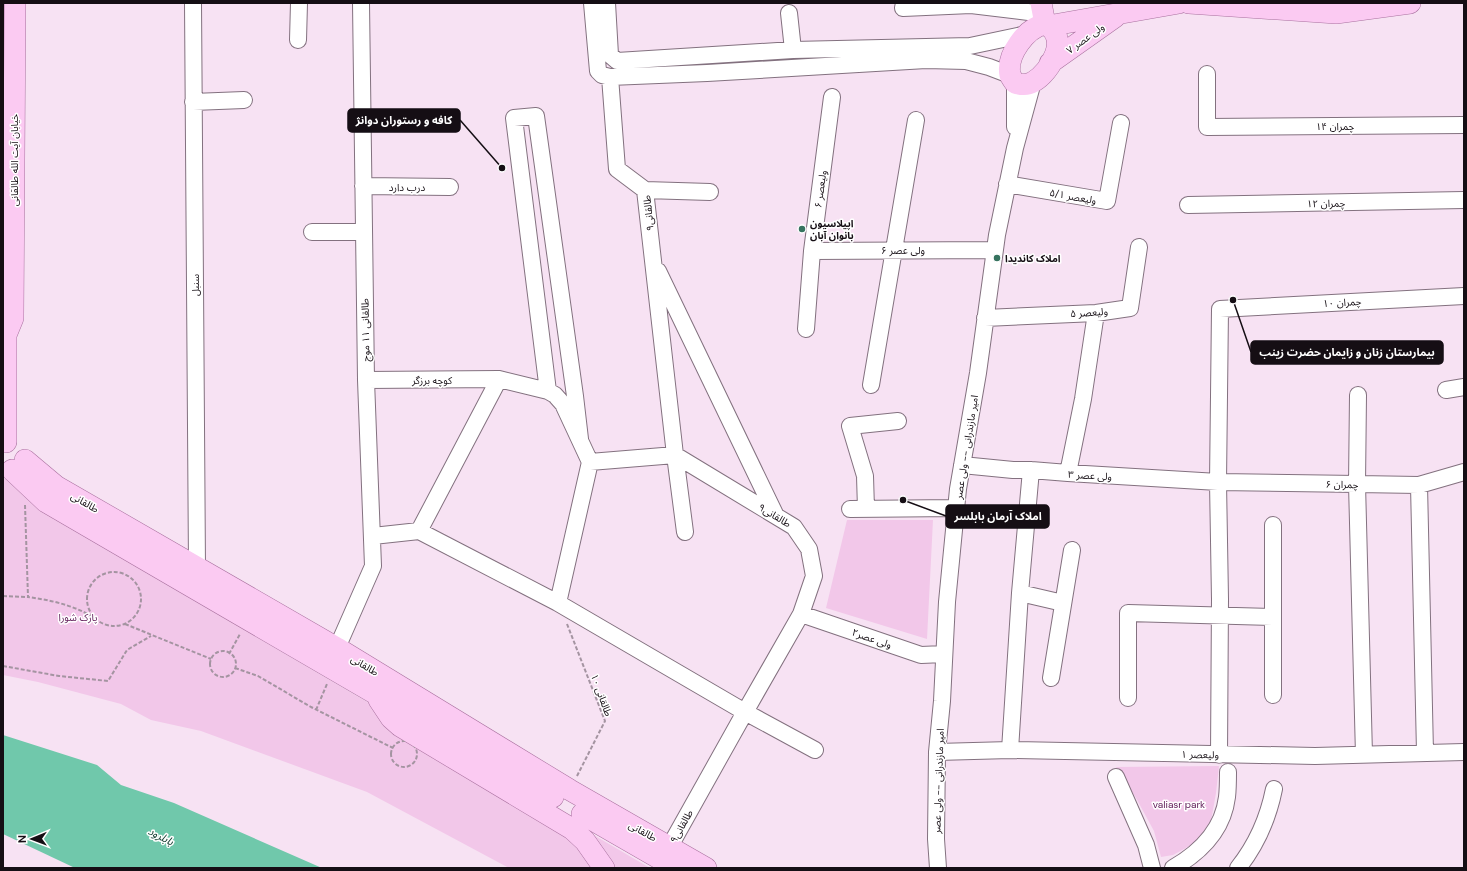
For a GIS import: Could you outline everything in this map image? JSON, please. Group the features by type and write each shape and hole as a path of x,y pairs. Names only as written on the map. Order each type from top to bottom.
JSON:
{"main road":[{"name":"ولی عصر ۷","path":"1026,34 1040,25 1044,17 1179,3"},
{"path":"1189,3 1255,8 1316,8 1336,13 1410,3"},
{"name":"ولی عصر ۷","path":"1050,63 1132,8"},
{"name":"خیابان آیت الله طالقانی","path":"11,11 8,286 13,318 20,335 13,458"},
{"path":"1026,34 1011,60 1019,80 1047,68 1057,49 1058,38 1056,33 1044,17"},
{"name":"طالقانی","path":"13,458 56,486 337,648 570,790 706,868"},
{"name":"طالقانی","path":"13,458 46,502 676,868"},
{"path":"374,692 391,718 400,726 572,829 585,841 604,868"}],"street":[{"name":"سنبل","path":"193,3 197,567"},
{"path":"298,40 299,3"},
{"name":"طالقانی ۱۱ موج","path":"337,648 374,566 366,380 360,3"},
{"path":"592,3 598,71 602,75 610,77 926,60 966,61 989,67 1019,80"},
{"path":"607,3 610,55 617,61 793,50 970,46 1026,34"},
{"path":"904,6 971,5 1044,17"},
{"path":"789,13 793,50"},
{"path":"750,53 750,70"},
{"name":"چمران ۱۴","path":"1207,74 1207,127 1464,125"},
{"path":"610,77 617,169 645,190 710,192"},
{"name":"امیر مازندرانی -- ولی عصر","path":"938,868 936,839 937,752 942,701 946,602 962,465 995,250 1015,148 1019,80"},
{"name":"ولیعصر ۶","path":"806,329 812,251 832,96"},
{"path":"193,102 244,100"},
{"path":"558,603 590,462 563,404 555,395 548,391 514,118 536,116 580,439"},
{"path":"871,386 916,120"},
{"name":"ولیعصر ۵/۱","path":"1007,184 1107,202 1121,123"},
{"name":"درب دارد","path":"363,186 450,187"},
{"name":"طالقانی۹","path":"645,190 675,455 794,527 809,549 814,576 801,614 670,846"},
{"name":"چمران ۱۲","path":"1188,205 1464,200"},
{"path":"312,232 364,232"},
{"name":"ولیعصر ۵","path":"985,318 1096,313 1130,308 1139,247"},
{"name":"ولی عصر ۶","path":"812,251 995,250"},
{"path":"653,260 776,516"},
{"name":"چمران ۱۰","path":"1218,482 1220,309 1464,296"},
{"path":"1068,473 1083,399 1096,313"},
{"path":"419,531 499,379"},
{"name":"کوچه برزگر","path":"366,380 499,379 548,391"},
{"path":"1446,390 1464,387"},
{"path":"1358,394 1357,484 1364,755"},
{"path":"898,421 850,426 865,476 858,509 956,508"},
{"path":"590,462 675,455 685,532"},
{"name":"ولی عصر ۳","path":"962,465 1013,470 1218,482"},
{"path":"1010,750 1020,593 1031,470"},
{"name":"چمران ۶","path":"1218,482 1419,485 1464,472"},
{"path":"1218,482 1220,615 1219,755"},
{"path":"1419,485 1425,752"},
{"path":"1273,525 1273,695"},
{"path":"373,536 419,531 558,603 745,712 815,750"},
{"path":"1051,678 1072,550"},
{"path":"1020,593 1063,603"},
{"path":"1128,698 1128,613 1273,617"},
{"name":"ولی عصر۲","path":"801,614 921,655 944,654"},
{"name":"ولیعصر ۱","path":"937,752 1010,750 1219,755 1364,755 1464,752"},
{"path":"1173,868 1196,854 1212,838 1222,818 1227,797 1228,772"},
{"path":"1116,776 1146,845 1152,868"},
{"path":"1238,868 1255,843 1265,821 1274,789"}],"path":[{"path":"13,458 28,597"},
{"path":"3,596 28,597 69,606 83,611 100,623 116,627 132,620 137,613 141,597 139,588 134,581 128,576 111,572 96,578 90,585 86,602 88,610 93,617"},
{"name":"طالقانی ۱۰","path":"558,603 605,722 570,790"},
{"path":"125,624 151,636 211,659"},
{"path":"3,666 59,676 108,681 127,650 151,636"},
{"path":"226,652 234,658 235,668 228,676 217,676 210,668 211,659 218,653 226,652"},
{"path":"235,668 258,676 316,710 393,748"},
{"path":"316,710 333,669"},
{"path":"399,742 408,742 415,748 416,758 409,766 398,765 394,762 392,757 391,753 393,748 399,742"}],"green space":[{"name":"پارک شورا","path":"8,478 40,510 650,868 509,868 367,792 201,731 151,720 121,704 38,682 3,675 3,479"},
{"path":"847,520 933,520 927,639 826,608"},
{"name":"valiasr park","path":"1219,766 1211,821 1195,843 1173,855 1161,857 1154,831 1136,798 1116,767"}],"water":[{"name":"بابلرود","path":"3,735 97,765 121,785 174,803 322,868 3,868"}],"pier":[{"path":"3,834 75,868 3,868"}],"place":[{"name":"کافه و رستوران دوانژ","path":"502,168"},
{"name":"اپیلاسیون بانوان آبان","path":"802,229"},
{"name":"املاک کاندیدا","path":"997,258"},
{"name":"بیمارستان زنان و زایمان حضرت زینب","path":"1233,300"},
{"name":"املاک آرمان بابلسر","path":"903,500"}]}
